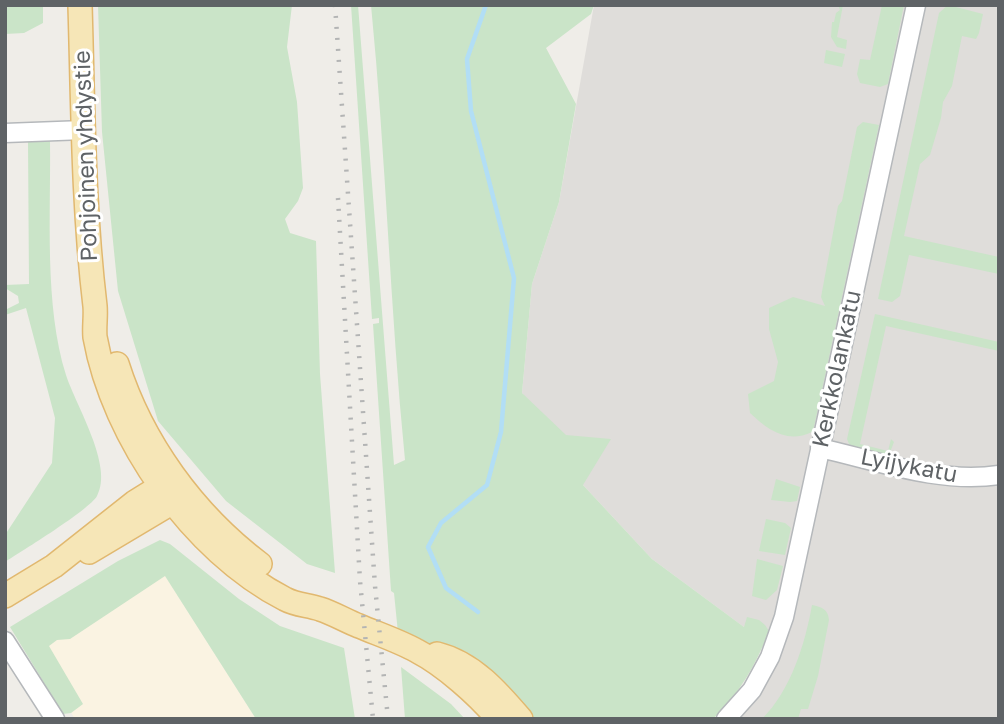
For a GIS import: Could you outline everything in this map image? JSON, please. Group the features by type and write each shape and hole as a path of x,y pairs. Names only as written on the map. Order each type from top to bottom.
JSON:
{"main road":[{"name":"Pohjoinen yhdystie","path":"80,5 90,266 95,307 108,333 134,408 174,490 208,541 252,578 298,605 321,610 417,651 438,664 498,719"},
{"path":"5,596 54,566 93,551 174,490"},
{"name":"Pohjoinen yhdystie","path":"417,651 453,659 472,671 489,684 521,719"}],"street":[{"name":"Kerkkolankatu","path":"726,719 752,690 770,657 784,617 916,5"},
{"path":"5,133 84,130"},
{"name":"Lyijykatu","path":"820,448 937,475 975,478 999,475"},
{"path":"5,640 55,719"}],"shaded area":[{"path":"594,5 999,5 999,719 726,719 770,657 752,633 652,559 583,485 522,393 532,284 559,202"},
{"path":"159,566 256,719 75,719 30,646"}],"green space":[{"path":"5,5 43,5 43,23 24,33 5,34"},
{"path":"98,5 292,5 287,47 297,102 303,188 298,201 285,219 290,233 316,241 320,374 335,573 307,564 226,501 158,421 118,291 102,132"},
{"path":"351,5 358,5 394,465 405,460 371,5 594,5 591,14 546,48 576,104 559,202 532,284 522,393 566,435 611,439 583,485 652,559 744,627 747,617 759,620 769,631 746,678 713,719 529,719 458,656 398,633 394,593 391,591 373,324 379,323 379,318 372,319"},
{"path":"838,5 843,5 837,37 847,40 846,49 837,47 831,37 832,22 840,10"},
{"path":"882,5 904,5 888,84 880,87 860,83 857,74 860,59 870,60"},
{"path":"948,5 983,14 976,39 962,36 952,86 943,102 930,155 920,164 904,236 999,257 999,274 909,255 900,296 892,302 878,299 939,13"},
{"path":"826,50 845,54 842,67 824,63"},
{"path":"863,122 879,125 814,427 812,432 803,435 786,436 771,430 750,413 748,394 774,381 778,362 769,329 769,308 793,297 825,306 821,297 838,206 842,201 857,127"},
{"path":"50,141 50,259 54,319 66,375 97,453 101,483 97,496 82,511 5,562 5,535 52,463 55,418 26,308 5,315 5,310 19,303 18,296 5,288 5,285 29,284 28,142"},
{"path":"875,314 999,342 999,351 886,326 860,444 888,451 891,439 894,442 889,455 854,447 847,439"},
{"path":"776,479 800,487 797,501 771,500"},
{"path":"766,519 785,523 791,528 785,555 759,551"},
{"path":"160,540 170,544 239,599 280,626 344,648 355,719 256,719 165,576 70,639 57,640 49,646 83,704 71,713 63,714 10,627 118,561"},
{"path":"757,559 783,566 777,590 766,600 752,596"},
{"path":"812,605 824,609 829,620 818,676 808,709 801,709 798,719 762,719 789,680 805,635"},
{"path":"401,667 451,704 465,719 405,719"}],"waterway":[{"path":"478,612 446,588 428,547 441,523 487,485 501,432 514,278 471,111 467,59 486,5"}],"railway":[{"path":"335,5 375,586 388,719"},
{"path":"338,198 360,581 373,719"}]}
